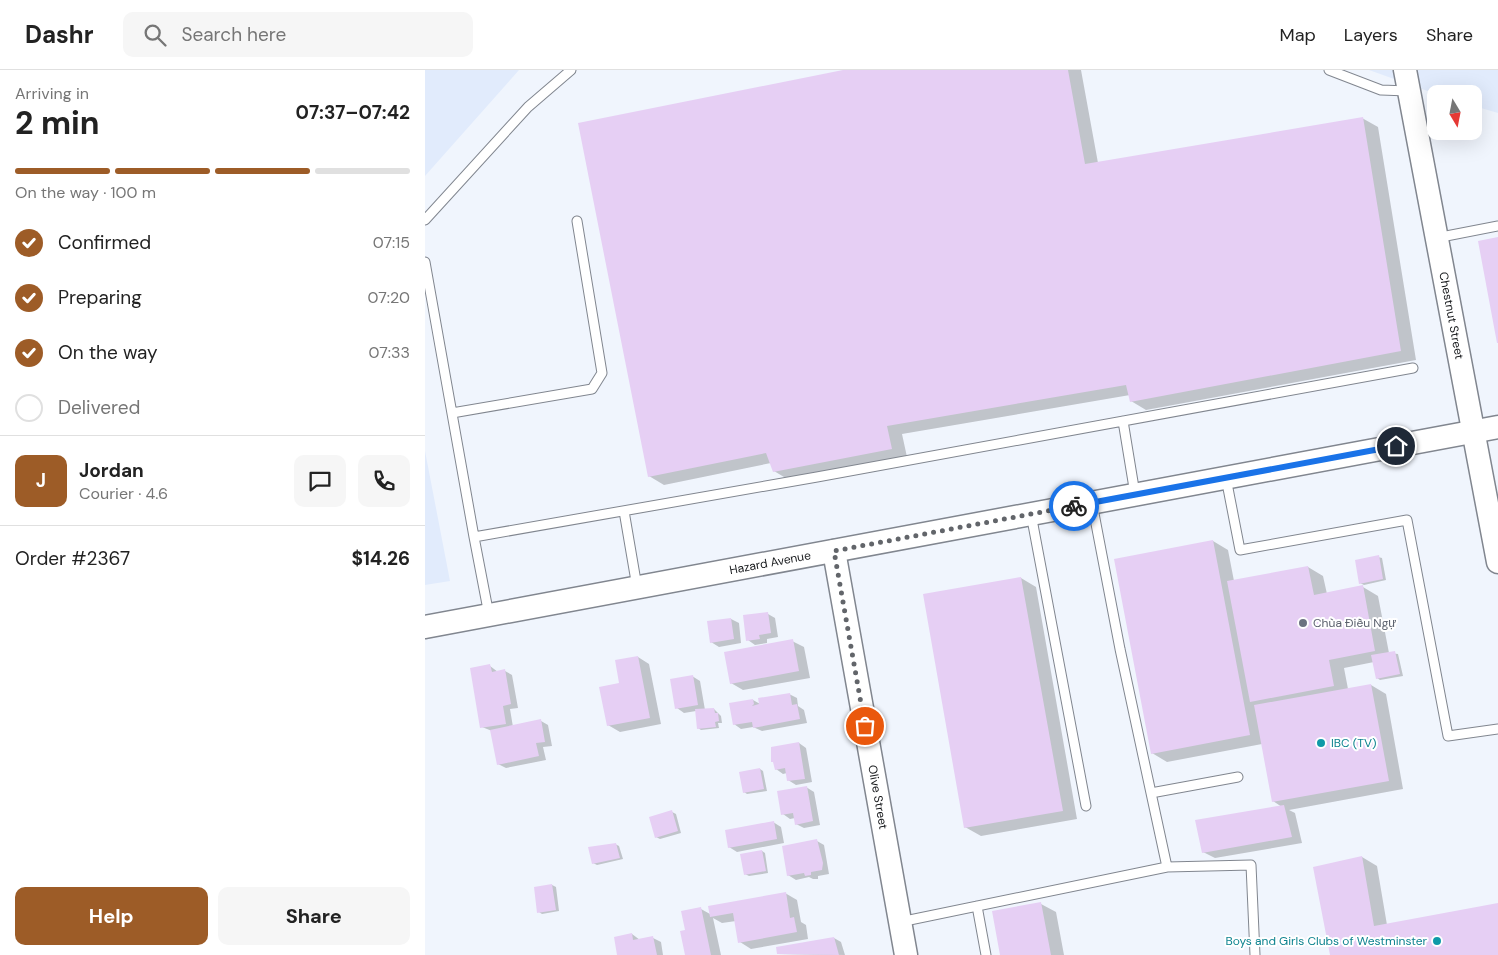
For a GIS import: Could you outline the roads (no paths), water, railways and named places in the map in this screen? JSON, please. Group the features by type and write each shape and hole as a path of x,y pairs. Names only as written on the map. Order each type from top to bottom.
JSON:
{"street":[{"name":"Chestnut Street","path":"1407,81 1498,562"},
{"name":"Hazard Avenue","path":"425,627 1498,427"},
{"name":"Olive Street","path":"834,551 906,955"}],"lane":[{"path":"425,220 527,107 571,70"},
{"path":"1329,70 1381,90 1407,81"},
{"path":"452,413 592,389 602,373 577,221"},
{"path":"1436,238 1498,226"},
{"path":"425,262 489,615"},
{"path":"474,537 1413,368"},
{"path":"1123,421 1135,495"},
{"path":"1226,478 1240,550 1407,520 1448,736 1498,729"},
{"path":"1092,503 1120,649 1167,867"},
{"path":"624,511 637,588"},
{"path":"1031,514 1087,806"},
{"path":"1151,794 1237,778"},
{"path":"900,922 1167,867 1251,865 1255,955"},
{"path":"977,906 987,955"}],"place":[{"name":"Chùa Điều Ngự","path":"1303,623"},
{"name":"IBC (TV)","path":"1321,743"},
{"name":"Boys and Girls Clubs of Westminster","path":"1437,941"}]}
